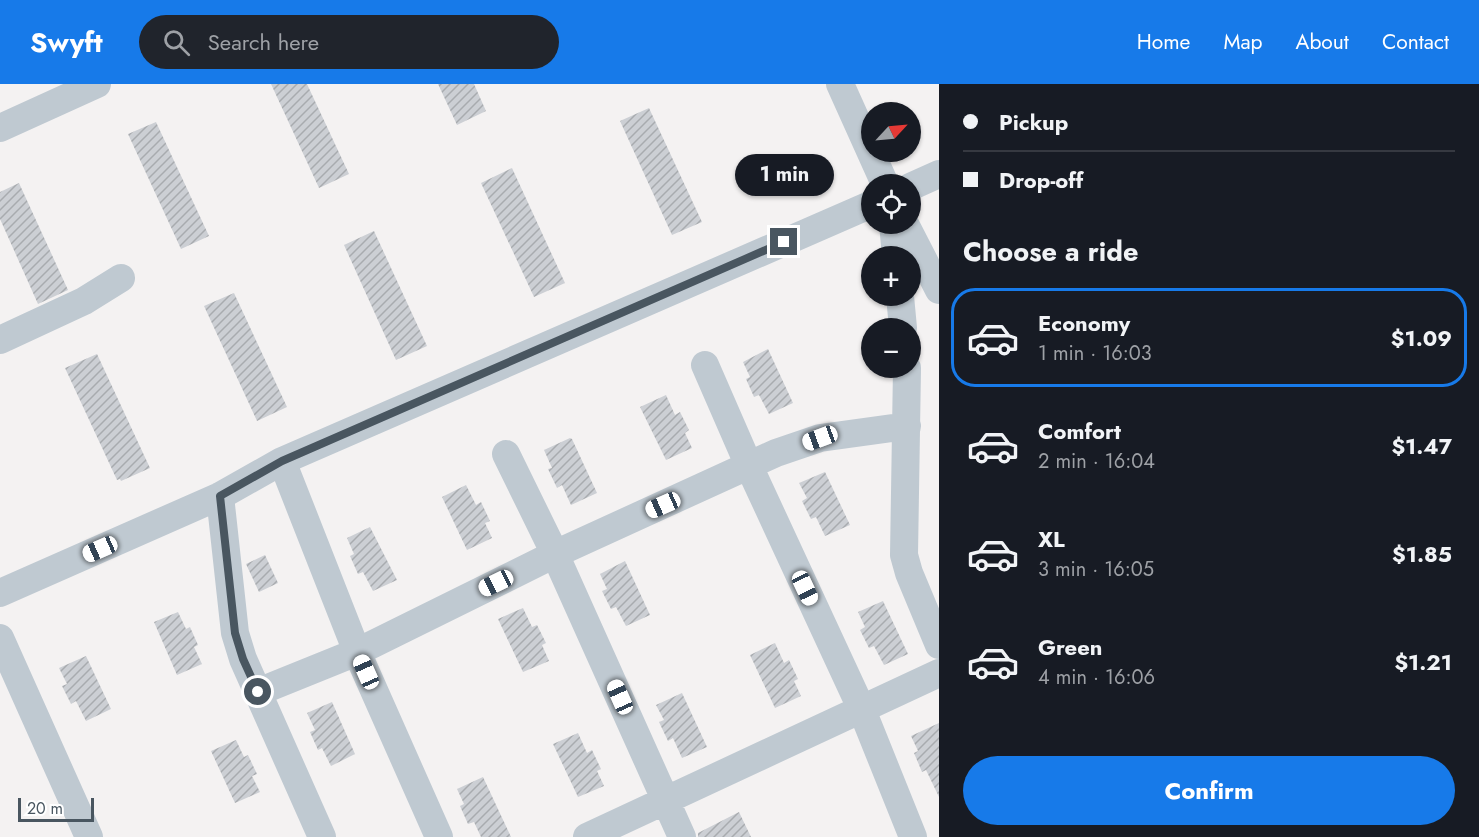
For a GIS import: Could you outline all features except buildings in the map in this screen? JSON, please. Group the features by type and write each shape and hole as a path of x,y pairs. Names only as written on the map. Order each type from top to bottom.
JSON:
{"street":[{"path":"0,128 98,84"},
{"path":"840,84 880,174"},
{"path":"921,182 939,174"},
{"path":"0,593 220,496 282,461 861,209"},
{"path":"909,234 939,290"},
{"path":"0,340 84,301 122,278"},
{"path":"705,365 861,710 913,837"},
{"path":"907,378 904,555 909,573 939,645"},
{"path":"258,692 357,652 555,554 776,453 820,438 907,426"},
{"path":"506,454 555,554 682,837"},
{"path":"282,461 357,652 439,837"},
{"path":"220,496 235,633 243,659 322,837"},
{"path":"0,638 89,837"},
{"path":"587,837 939,674"}],"route":[{"path":"258,692 243,659 235,633 220,496 282,461 784,242"}]}
